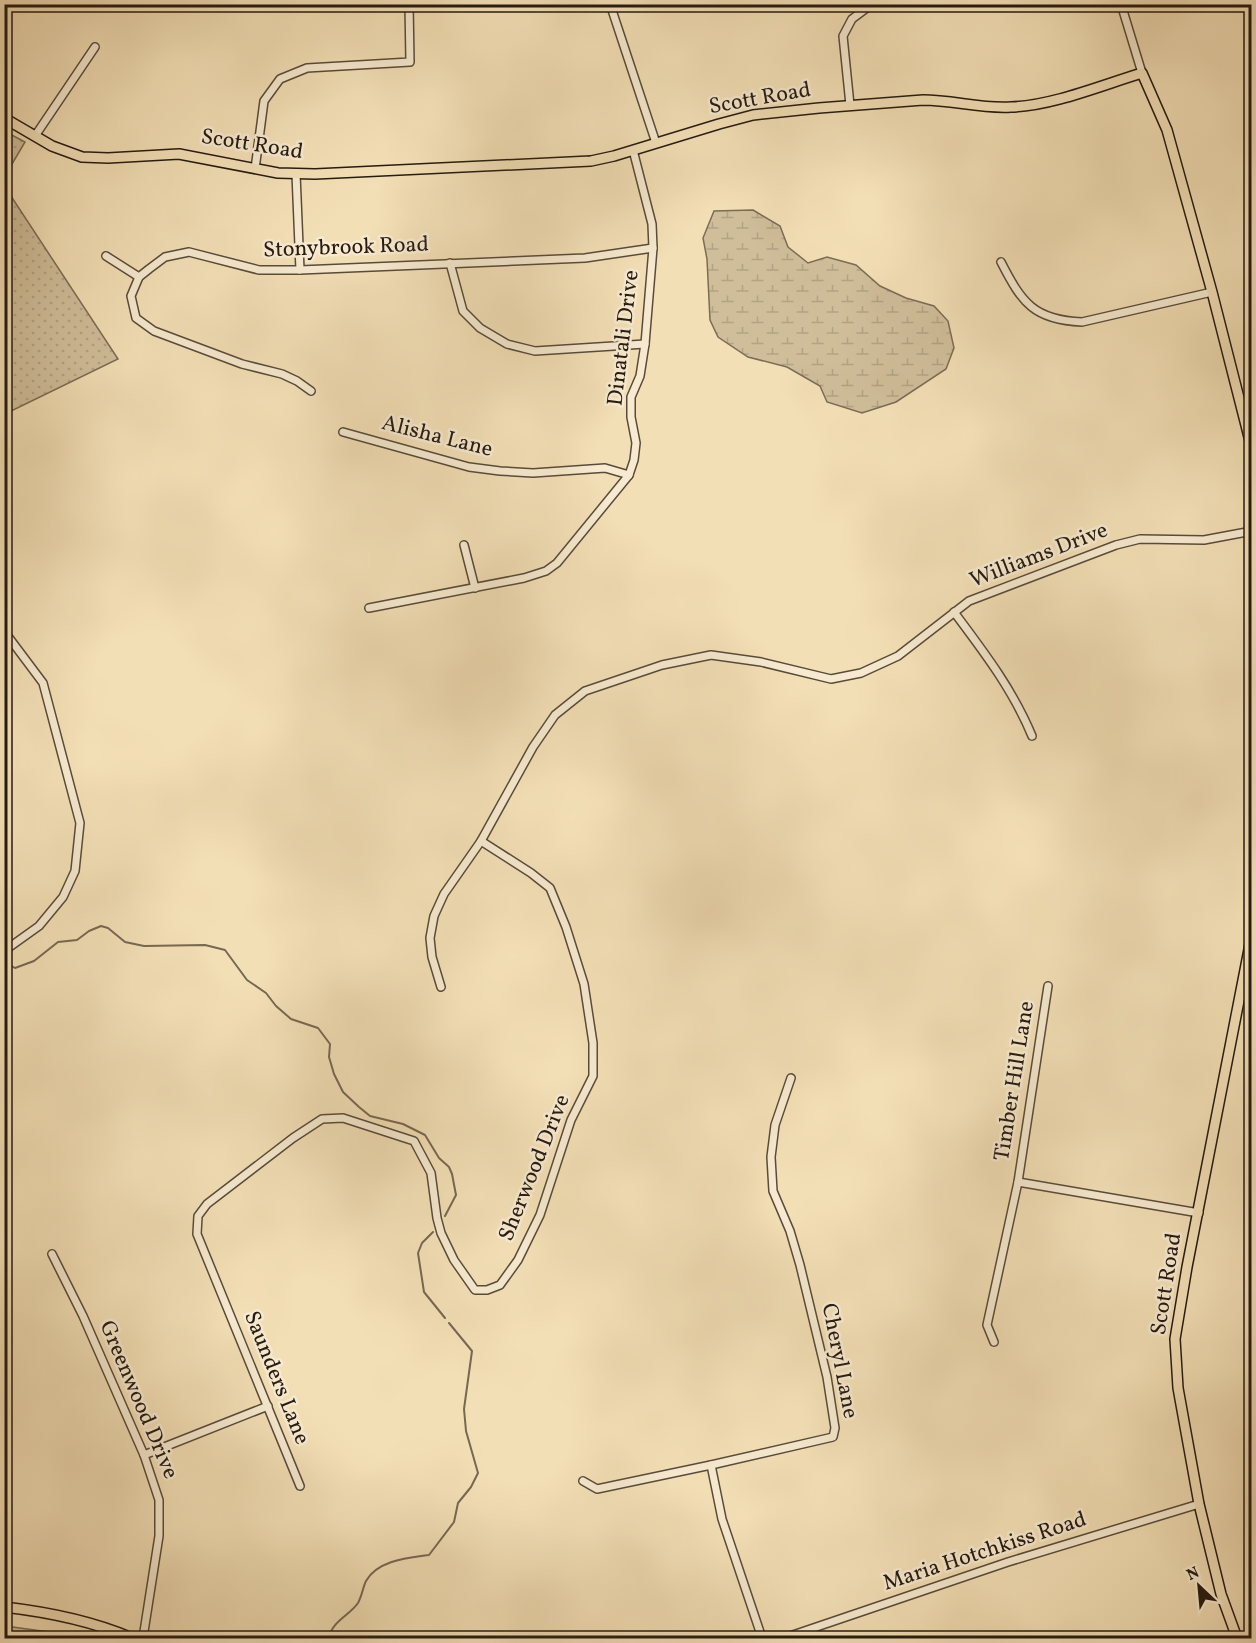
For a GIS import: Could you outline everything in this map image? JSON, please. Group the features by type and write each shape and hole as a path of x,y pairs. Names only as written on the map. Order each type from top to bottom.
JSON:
{"main road":[{"name":"Scott Road","path":"4,117 60,150 82,157 108,158 179,154 255,170 296,174 582,161 606,158 753,115 850,105 935,100 987,107 1021,107 1050,101 1142,73"},
{"path":"1142,73 1167,130 1250,434 1251,449"},
{"name":"Scott Road","path":"1237,1638 1221,1594 1199,1504 1178,1388 1175,1339 1251,934"},
{"path":"4,1607 76,1620 110,1629 132,1638"}],"street":[{"path":"255,170 264,102 280,79 307,68 410,62 409,4"},
{"path":"610,4 656,143"},
{"path":"850,105 843,36 852,19 872,4"},
{"path":"977,4 994,6"},
{"path":"1121,4 1142,73"},
{"path":"35,136 94,47"},
{"name":"Dinatali Drive","path":"369,608 524,578 546,571 558,563 629,475 636,443 631,417 631,397 640,376 645,344 653,248 652,224 633,150"},
{"path":"296,174 300,270"},
{"name":"Stonybrook Road","path":"139,277 165,257 189,252 259,270 300,270 585,258 653,248"},
{"path":"106,256 139,277 131,296 136,318 154,332 242,364 282,374 311,391"},
{"path":"1001,262 1015,290 1026,303 1043,315 1062,321 1082,322 1212,291"},
{"path":"450,263 463,310 480,328 507,344 535,351 645,344"},
{"name":"Alisha Lane","path":"343,432 469,467 533,473 605,468 629,475"},
{"name":"Williams Drive","path":"441,987 432,957 430,938 434,916 444,894 481,842 533,747 555,715 585,691 662,665 711,655 761,662 831,679 861,673 898,656 969,601 1116,544 1140,538 1204,540 1251,531"},
{"path":"464,545 475,588"},
{"path":"954,612 1002,677 1022,712 1032,736"},
{"path":"4,631 43,683 80,823 75,871 63,897 39,926 4,951"},
{"name":"Sherwood Drive","path":"218,1284 197,1234 198,1216 207,1204 293,1138 322,1119 343,1118 414,1142 431,1173 441,1233 454,1260 475,1290 487,1290 500,1285 518,1260 540,1215 571,1120 593,1076 593,1043 584,984 566,927 550,888 531,873 481,842"},
{"name":"Timber Hill Lane","path":"994,1342 987,1325 1018,1182 1048,986"},
{"name":"Cheryl Lane","path":"583,1481 597,1489 711,1466 833,1437 836,1428 800,1265 790,1230 773,1191 771,1156 775,1125 791,1078"},
{"name":"Timber Hill Lane","path":"1018,1182 1199,1213"},
{"name":"Greenwood Drive","path":"52,1254 88,1327 144,1455 159,1500 159,1536 143,1638"},
{"name":"Saunders Lane","path":"218,1284 300,1486"},
{"path":"144,1455 268,1406"},
{"path":"711,1466 722,1519 762,1638"},
{"name":"Maria Hotchkiss Road","path":"784,1638 1008,1562 1199,1504"}],"green space":[{"path":"8,133 25,142 5,176 5,137"},
{"path":"5,187 118,359 4,414"},
{"path":"753,210 780,226 788,247 808,263 827,257 856,265 880,286 906,298 934,306 948,321 954,348 946,369 896,402 862,413 827,402 820,386 787,367 748,357 718,337 710,320 707,259 703,238 714,211"},
{"path":"5,1626 94,1638 28,1638 5,1631"}],"waterway":[{"path":"6,963 15,968 34,961 58,942 77,940 101,926 108,928 125,942 144,946 205,945 225,950 247,980 266,993 276,1006 291,1019 318,1028 330,1044 329,1057 343,1092 359,1107 370,1116 403,1124 425,1135 452,1174 456,1195 445,1216"},
{"path":"433,1232 422,1243 418,1253 424,1292 445,1318"},
{"path":"329,1638 337,1623 358,1603 366,1581 378,1568 394,1561 429,1555 454,1522 458,1503 471,1487 478,1473 466,1431 464,1409 472,1351 449,1323"}]}
